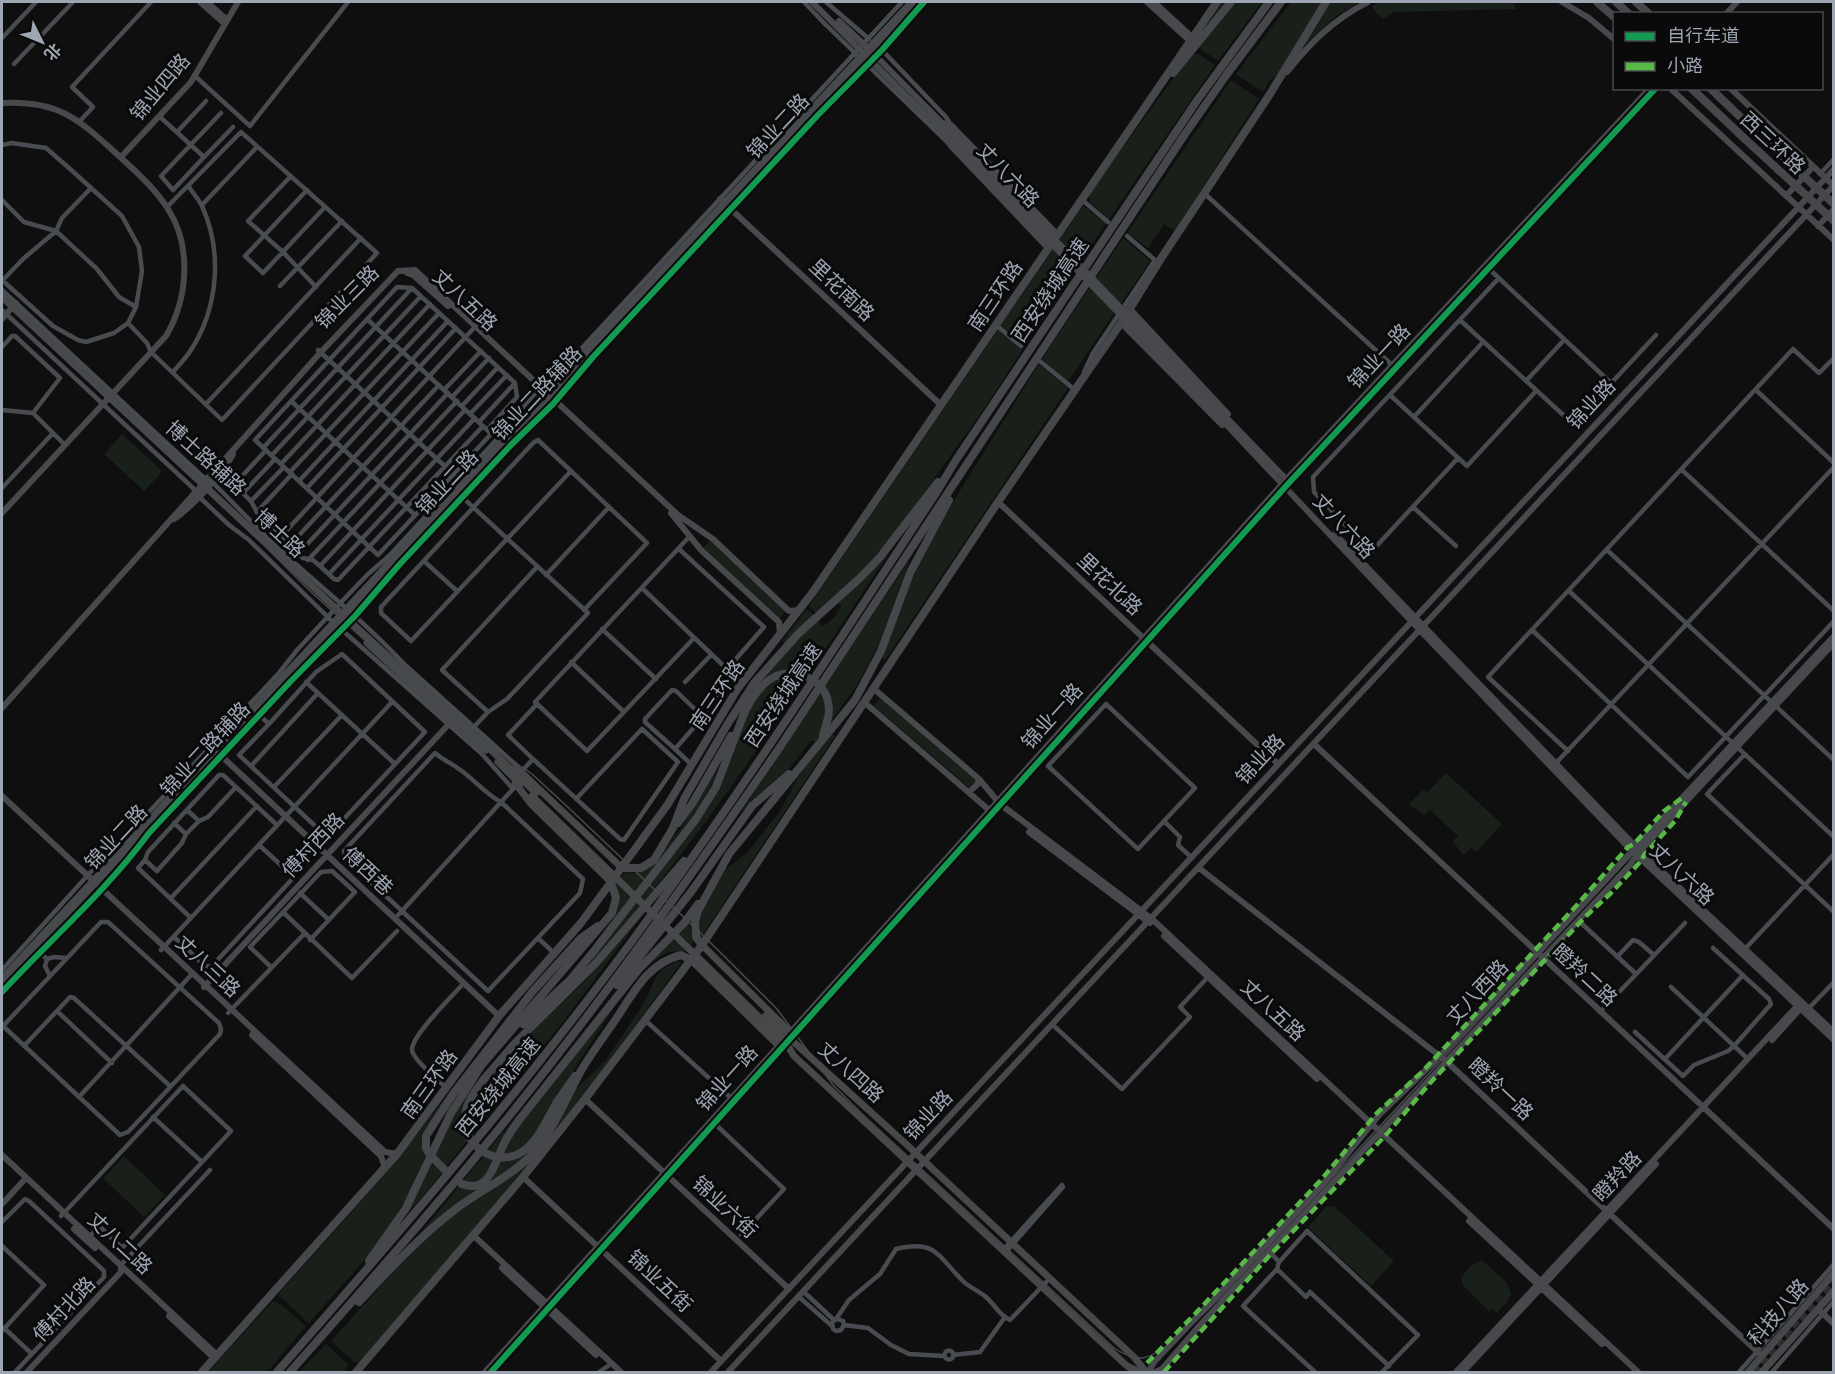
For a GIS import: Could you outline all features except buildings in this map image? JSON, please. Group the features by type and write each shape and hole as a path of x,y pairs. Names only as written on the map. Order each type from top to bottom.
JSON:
{"highway":[{"name":"南三环路","path":"202,1372 397,1154 499,1016 581,923 622,868 668,804 738,688 800,610 1216,2"},
{"path":"1144,109 1231,2"},
{"name":"西安绕城高速","path":"277,1372 416,1214 513,1097 633,939 719,819 1198,99 1269,2"},
{"name":"西安绕城高速","path":"290,1372 456,1181 562,1050 717,839 1185,134 1281,2"},
{"path":"356,1372 523,1178 646,1021 702,945 998,502 1121,323 1270,94 1326,2"},
{"path":"1598,2 1613,16"},
{"name":"西三环路","path":"1693,90 1833,221"},
{"name":"西三环路","path":"1712,90 1833,204"},
{"path":"622,868 641,868 648,865 659,854 674,828 692,804 767,668 798,634 880,557 956,460"},
{"path":"562,1050 652,943 752,806 785,778 855,700 881,651 910,573 966,466"},
{"path":"462,1184 478,1186 487,1180 503,1146 519,1120 639,969 684,923 729,854 823,737 828,720 828,702 815,681 794,673 776,676 758,691 741,712 716,787 696,819 570,980 500,1046 467,1087"},
{"path":"803,764 815,746"},
{"path":"583,1068 571,1080 526,1149 508,1157 487,1155 477,1149 470,1139 465,1118 467,1108 484,1079 515,1043 596,964 719,819"},
{"path":"702,945 696,936 695,928 698,910 729,854"},
{"path":"334,1308 406,1208 442,1131 481,1066 606,920 615,906 616,898 611,882"},
{"path":"445,1170 426,1148 426,1136 453,1094 533,991 581,938 606,920"},
{"path":"315,1345 428,1232 458,1207 525,1161 540,1146 583,1068 640,982 667,958 681,955 691,960"}],"main road":[{"name":"博士路","path":"2,297 8,311"},
{"name":"博士路","path":"2,303 534,795"},
{"name":"博士路","path":"341,616 472,729 510,771"},
{"path":"611,882 515,787 510,771 521,772 622,868"},
{"name":"丈八四路","path":"534,795 786,1040 924,1162 1147,1371"},
{"path":"702,945 786,1040"},
{"path":"691,960 786,1040"},
{"name":"丈八四路","path":"786,1040 794,1056 1127,1366 1147,1371"},
{"name":"科技八路","path":"1748,1372 1760,1354 1833,1274"},
{"name":"科技八路","path":"1762,1372 1820,1311 1833,1291"}],"street":[{"path":"2,38 36,2"},
{"path":"15,64 73,2"},
{"path":"80,121 93,107 72,87 151,2"},
{"path":"200,2 226,22"},
{"path":"207,2 226,22"},
{"name":"锦业四路","path":"121,157 195,76 238,2"},
{"path":"195,76 250,126 348,2"},
{"path":"804,2 946,117 951,125 1058,234"},
{"name":"丈八六路","path":"812,2 867,51"},
{"name":"丈八六路","path":"818,2 939,123 1221,416 1249,440 1285,484"},
{"path":"826,2 951,146 1048,248"},
{"name":"锦业二路辅路","path":"867,51 902,2"},
{"name":"锦业二路","path":"2,984 36,948 90,881 218,753 341,616 459,494 911,2"},
{"name":"锦业二路","path":"867,51 917,2"},
{"name":"锦业二路辅路","path":"547,396 567,361 726,204 867,51 924,2"},
{"path":"1147,2 1191,39"},
{"path":"1154,2 1191,39"},
{"path":"1270,94 1316,38 1338,20 1368,2"},
{"path":"1563,2 1589,18 1613,38"},
{"name":"锦业一路","path":"713,1122 731,1098 786,1040 1392,365 1648,90"},
{"name":"锦业一路","path":"1285,484 1654,90"},
{"path":"1672,90 1833,240"},
{"path":"1732,90 1833,186"},
{"path":"177,132 206,101"},
{"path":"2,104 42,105 69,114 80,121 150,185 167,207 180,236 184,282 179,307 170,330 2,513"},
{"path":"150,185 221,113"},
{"path":"159,116 204,157"},
{"path":"939,123 951,125"},
{"path":"939,123 951,146"},
{"path":"160,176 173,190 233,127"},
{"path":"128,323 147,343 151,352 222,420 377,253 241,132 167,207"},
{"path":"2,145 12,143 46,148 91,188 122,216 139,247 142,271 136,307 128,323 114,333 86,342 53,326 2,281 23,259 56,231 62,218 91,188"},
{"path":"202,205 257,147"},
{"path":"1823,176 1833,159"},
{"path":"1786,196 1813,167"},
{"name":"锦业路","path":"711,1372 1823,176 1833,169"},
{"path":"291,176 248,221 283,252 316,287"},
{"name":"锦业路","path":"728,1372 1833,186"},
{"path":"173,372 190,351 202,330 214,287 215,251 202,205 189,187"},
{"path":"307,190 245,256 263,273 325,207"},
{"path":"1205,194 1392,365"},
{"path":"1081,199 1108,222"},
{"path":"2,200 24,222 56,231 97,269 119,297 136,307"},
{"name":"里花南路","path":"726,204 941,405"},
{"path":"1818,226 1833,209"},
{"path":"280,286 342,221"},
{"path":"1041,362 1076,388 1092,353 1155,260 1127,236"},
{"path":"206,404 361,238"},
{"path":"1488,268 1611,383"},
{"name":"丈八五路","path":"398,271 415,270 673,515 701,550 779,622 780,634"},
{"name":"丈八五路","path":"398,271 413,275 678,515 713,539 789,610 800,610"},
{"name":"锦业三路","path":"201,486 372,292 398,271"},
{"path":"1458,458 1371,552 1314,492 1313,477 1498,279"},
{"path":"329,574 362,539 398,500 437,459 481,424 517,397 515,382 489,358 412,288 397,287 291,400 255,440 344,522 352,531 362,539 378,555 491,434 481,424 466,410 450,396 420,367 411,360 403,351 367,319"},
{"path":"412,288 300,409 234,485 251,501 260,518 289,546 308,560 313,560 338,580 445,466 515,382"},
{"path":"2,290 8,311"},
{"path":"243,493 309,416 421,296"},
{"path":"251,501 430,304"},
{"path":"1130,309 1226,412 1249,440"},
{"path":"257,512 439,313"},
{"path":"1460,320 1573,424 1656,335"},
{"path":"299,481 448,321"},
{"path":"1121,323 1215,420 1238,439"},
{"path":"996,325 1021,346"},
{"path":"307,488 456,328"},
{"path":"274,544 473,329"},
{"path":"2,347 12,336 15,336 60,378 33,413"},
{"path":"1526,381 1564,340"},
{"path":"1414,417 1483,342"},
{"path":"1568,751 1488,678 1793,349 1819,373 1833,358"},
{"path":"319,351 461,481"},
{"name":"锦业三路","path":"201,486 319,351"},
{"path":"308,560 418,442 481,351"},
{"path":"298,554 410,434 489,358"},
{"path":"466,410 498,367"},
{"path":"320,566 466,410 507,375"},
{"path":"289,546 439,385"},
{"path":"1556,764 1833,465 1756,390"},
{"path":"1390,395 1467,466 1536,391"},
{"name":"锦业二路","path":"459,494 461,481 547,396"},
{"path":"291,400 415,515"},
{"path":"2,410 33,413 65,445"},
{"name":"丈八六路","path":"1221,416 1238,439 1285,484 1413,619 1556,764 1636,851 1745,949 1833,1040"},
{"path":"2,488 52,433"},
{"path":"571,471 411,641 381,613 381,607 538,440 571,471 647,543 584,610"},
{"path":"1682,470 1833,611"},
{"name":"锦业二路辅路","path":"2,970 90,881 255,699 341,616 368,574 389,556 461,481"},
{"path":"2,708 201,486"},
{"path":"2,702 201,486"},
{"name":"博士路辅路","path":"201,486 274,544 341,616 448,724 515,787"},
{"path":"459,494 588,613 507,699 488,712 472,729 516,765 521,772 533,759"},
{"name":"里花北路","path":"998,502 1278,764"},
{"path":"546,575 609,507"},
{"path":"1413,507 1456,546"},
{"path":"576,799 642,729 678,762 624,840 620,839 576,799 508,735 537,704 535,702 690,536"},
{"path":"679,549 764,627 727,669"},
{"path":"1607,550 1833,760"},
{"path":"424,561 457,591"},
{"path":"488,712 442,670 537,567"},
{"path":"642,588 733,676 709,712"},
{"path":"1569,591 1833,837"},
{"path":"1532,630 1688,777 1833,621"},
{"name":"丈八六路","path":"1422,627 1636,851 1803,1007 1833,1032"},
{"path":"602,629 656,679"},
{"name":"丈八西路","path":"1147,1371 1322,1185 1370,1126 1636,851 1833,636"},
{"path":"537,704 587,751 694,638"},
{"name":"丈八西路","path":"1773,704 1833,643"},
{"path":"342,654 392,702 425,732 327,837 239,755 316,672 342,654"},
{"path":"685,682 711,655"},
{"path":"571,663 624,712"},
{"path":"306,682 395,764"},
{"name":"丈八五路","path":"873,688 979,778 998,804 1150,920 1370,1126"},
{"path":"675,749 703,717 676,691 672,690 645,719 645,722 692,765"},
{"path":"251,766 318,693"},
{"path":"162,949 392,702"},
{"path":"864,702 989,810 998,804"},
{"path":"1106,704 1195,788 1164,821 1138,849 1048,766 1106,704"},
{"path":"256,712 269,724"},
{"path":"274,787 342,716"},
{"name":"傅村西路","path":"203,987 448,724"},
{"name":"瞪羚二路","path":"1314,744 1833,1229"},
{"name":"傅西巷","path":"218,753 499,1016"},
{"path":"435,753 444,761 460,769 486,794 501,802 583,879 580,893 488,991 402,911 345,858 344,851 435,753"},
{"path":"1744,755 1707,794 1833,912"},
{"path":"191,918 138,868 148,852 182,814 219,775 223,775 278,825"},
{"path":"969,792 977,785 979,778"},
{"path":"145,860 157,870 182,843 186,834 199,821 208,817 236,787"},
{"path":"395,918 515,787"},
{"name":"丈八三路","path":"2,796 229,1011 385,1152 397,1154"},
{"name":"丈八三路","path":"2,802 90,881"},
{"path":"170,803 182,814"},
{"name":"锦业二路辅路","path":"2,992 36,948 100,891 170,803"},
{"path":"171,898 256,806"},
{"path":"187,810 199,821"},
{"name":"锦业一路","path":"491,1372 989,810"},
{"path":"1164,821 1180,837 1178,845 1191,857"},
{"path":"174,823 186,834"},
{"path":"174,937 205,966 211,967 294,877 259,845"},
{"name":"丈八西路","path":"1147,1371 1162,1369 1269,1251 1629,866 1636,851"},
{"path":"1745,949 1833,854"},
{"name":"瞪羚一路","path":"1199,868 1446,1061 1760,1354"},
{"path":"271,967 250,947 300,893 324,871 332,871 355,892 310,940"},
{"path":"300,893 329,920"},
{"path":"282,912 352,978 397,931"},
{"name":"丈八五路","path":"1150,920 1208,977 1633,1372"},
{"path":"100,922 108,922 219,1023 221,1029 220,1034 128,1132 120,1135 3,1026 66,958 100,922"},
{"path":"1580,922 1636,974"},
{"path":"1600,1012 1685,923"},
{"path":"229,1011 304,933"},
{"path":"538,938 554,953"},
{"path":"1617,957 1633,940 1640,942 1654,955"},
{"path":"36,948 47,959"},
{"name":"锦业二路","path":"2,978 36,948"},
{"path":"1635,1032 1683,1076 1694,1065 1728,1051 1734,1046 1771,1004 1769,999 1713,948"},
{"path":"47,959 66,958"},
{"path":"47,959 45,966 50,976"},
{"path":"1665,1059 1743,975"},
{"path":"80,1097 191,976"},
{"path":"1053,1025 1122,1089 1190,1017 1180,1007 1208,977"},
{"path":"1803,1007 1833,982"},
{"path":"447,1088 418,1060 412,1046 419,1033 464,983"},
{"path":"1671,987 1748,1059"},
{"path":"24,1046 70,997 74,998 170,1086"},
{"name":"瞪羚路","path":"1705,1109 1748,1059 1803,1007"},
{"name":"瞪羚路","path":"1463,1372 1609,1212 1803,1007"},
{"path":"57,1011 112,1063"},
{"name":"丈八三路","path":"229,1011 381,1155 385,1168"},
{"path":"646,1021 731,1098"},
{"path":"63,1215 183,1086 231,1131 122,1248 99,1226 88,1238"},
{"name":"锦业六街","path":"585,1100 789,1289"},
{"path":"153,1117 202,1162"},
{"path":"713,1122 784,1189 741,1235"},
{"name":"丈八二路","path":"2,1155 25,1180"},
{"name":"丈八二路","path":"2,1161 215,1357"},
{"path":"121,1269 210,1170"},
{"name":"锦业五街","path":"523,1178 721,1361"},
{"path":"2,1204 25,1180"},
{"path":"1004,1252 1012,1244 1063,1187 1062,1185 1012,1244"},
{"path":"2,1222 25,1199 104,1271 104,1277 15,1372"},
{"path":"1315,1372 1243,1306 1277,1269 1279,1262 1307,1231 1418,1335 1382,1372"},
{"path":"472,1237 614,1372"},
{"path":"832,1326 849,1300 880,1274 896,1249 914,1245 938,1253 963,1281 986,1297 1010,1320 1049,1278"},
{"path":"2,1246 44,1285 3,1330 32,1354"},
{"path":"2,1256 7,1250"},
{"path":"1269,1251 1279,1262"},
{"path":"1739,1372 1760,1354 1833,1264"},
{"name":"傅村北路","path":"27,1372 121,1269"},
{"path":"1277,1269 1306,1297 1310,1292 1389,1365"},
{"name":"丈八五路","path":"1541,1285 1638,1372"},
{"name":"瞪羚路","path":"1456,1372 1541,1285"},
{"path":"802,1294 835,1319 840,1319 844,1325 868,1328 891,1345 909,1354 944,1356 948,1351 953,1355 980,1352 1005,1317"},
{"path":"802,1294 834,1330 839,1331 844,1325"},
{"path":"1772,1372 1820,1311 1833,1301"},
{"path":"547,1307 621,1372"},
{"name":"锦业一路","path":"485,1372 547,1307"},
{"path":"1820,1311 1833,1324"},
{"path":"599,1372 608,1366"}],"shaded area":[{"path":"1221,2 1262,2 1218,61 1192,43"},
{"path":"1291,2 1322,2 1277,75 1269,81 1264,91 1261,91 1236,74"},
{"path":"1328,2 1359,2 1335,17 1302,48"},
{"path":"1381,2 1513,2 1516,9 1394,12 1383,19 1373,9 1373,5"},
{"path":"1191,54 1198,54 1215,65 1109,219 1091,203 1088,195"},
{"path":"1231,80 1259,99 1175,231 1164,224 1148,248 1127,233"},
{"path":"1083,206 1106,223 1024,346 1001,325"},
{"path":"1123,238 1150,261 1068,381 1042,359"},
{"path":"998,330 1022,350 986,406 896,532 857,576 816,613 809,606"},
{"path":"1039,364 1068,388 885,660 880,657 926,545"},
{"path":"122,434 161,470 161,473 144,491 104,454"},
{"path":"710,540 786,611 779,619 703,548"},
{"path":"886,553 889,553 815,665 699,831 615,936 570,986 603,946 708,805 732,751 744,701 788,648 782,641 806,610 810,611 822,626 827,624 835,617 841,606 837,601"},
{"path":"910,559 881,639 857,685 816,742 811,741 790,768 753,799 738,817"},
{"path":"880,698 976,781 970,788 874,706"},
{"path":"831,734 835,736 703,934 699,935 701,915 725,870 748,852 780,811 798,777"},
{"path":"722,755 712,784 697,811 595,945 616,910 618,894 616,883 625,872 644,871 658,859 683,825"},
{"path":"1446,773 1502,824 1476,852 1471,848 1464,855 1453,842 1458,836 1430,810 1424,815 1409,804 1423,790 1428,792"},
{"path":"653,901 563,1022 446,1167 434,1156 456,1110 474,1082 480,1087 535,1028 584,982"},
{"path":"689,921 693,944 684,952 676,951 662,956 633,982"},
{"path":"678,961 681,963 588,1090 551,1136 542,1145 491,1180 516,1127 616,1004 554,1101 565,1107 576,1089 606,1060 644,1003 656,977 663,969"},
{"path":"446,1097 422,1144 425,1157 408,1196 374,1249 309,1323 279,1296 279,1293 386,1172"},
{"path":"515,1118 488,1176 478,1183 462,1182"},
{"path":"538,1153 360,1362 354,1362 331,1341 415,1248 445,1221"},
{"path":"124,1156 165,1195 144,1217 103,1178"},
{"path":"430,1162 443,1172 403,1219 402,1218"},
{"path":"460,1185 480,1189 458,1203 414,1241"},
{"path":"1334,1206 1394,1261 1371,1286 1308,1227 1326,1207"},
{"path":"1482,1260 1507,1283 1511,1294 1508,1301 1496,1313 1492,1308 1489,1311 1463,1285 1461,1277 1472,1265"},
{"path":"273,1301 280,1304 306,1326 267,1372 208,1372"},
{"path":"326,1344 349,1365 343,1372 299,1372"}],"tunnel":[{"path":"1802,1321 1834,1284"},
{"path":"1753,1372 1803,1313"}],"tram line":[{"path":"2,300 309,590 460,726 532,774 572,811 777,1009 833,1085 861,1113 1114,1348 1134,1357 1141,1358 1160,1351 1221,1297 1834,638"}],"marked path":[{"path":"1147,1363 1320,1181 1377,1113 1422,1072 1628,847 1634,844 1664,811 1682,798"},
{"path":"1164,1372 1271,1254 1385,1136 1431,1082 1585,917 1642,860 1675,821 1686,802"}],"cycle path":[{"path":"2,992 97,895 149,833 355,616 399,565 511,445 553,404 593,357 818,115 882,50 924,2"},
{"path":"491,1372 1287,485 1654,90"}]}
